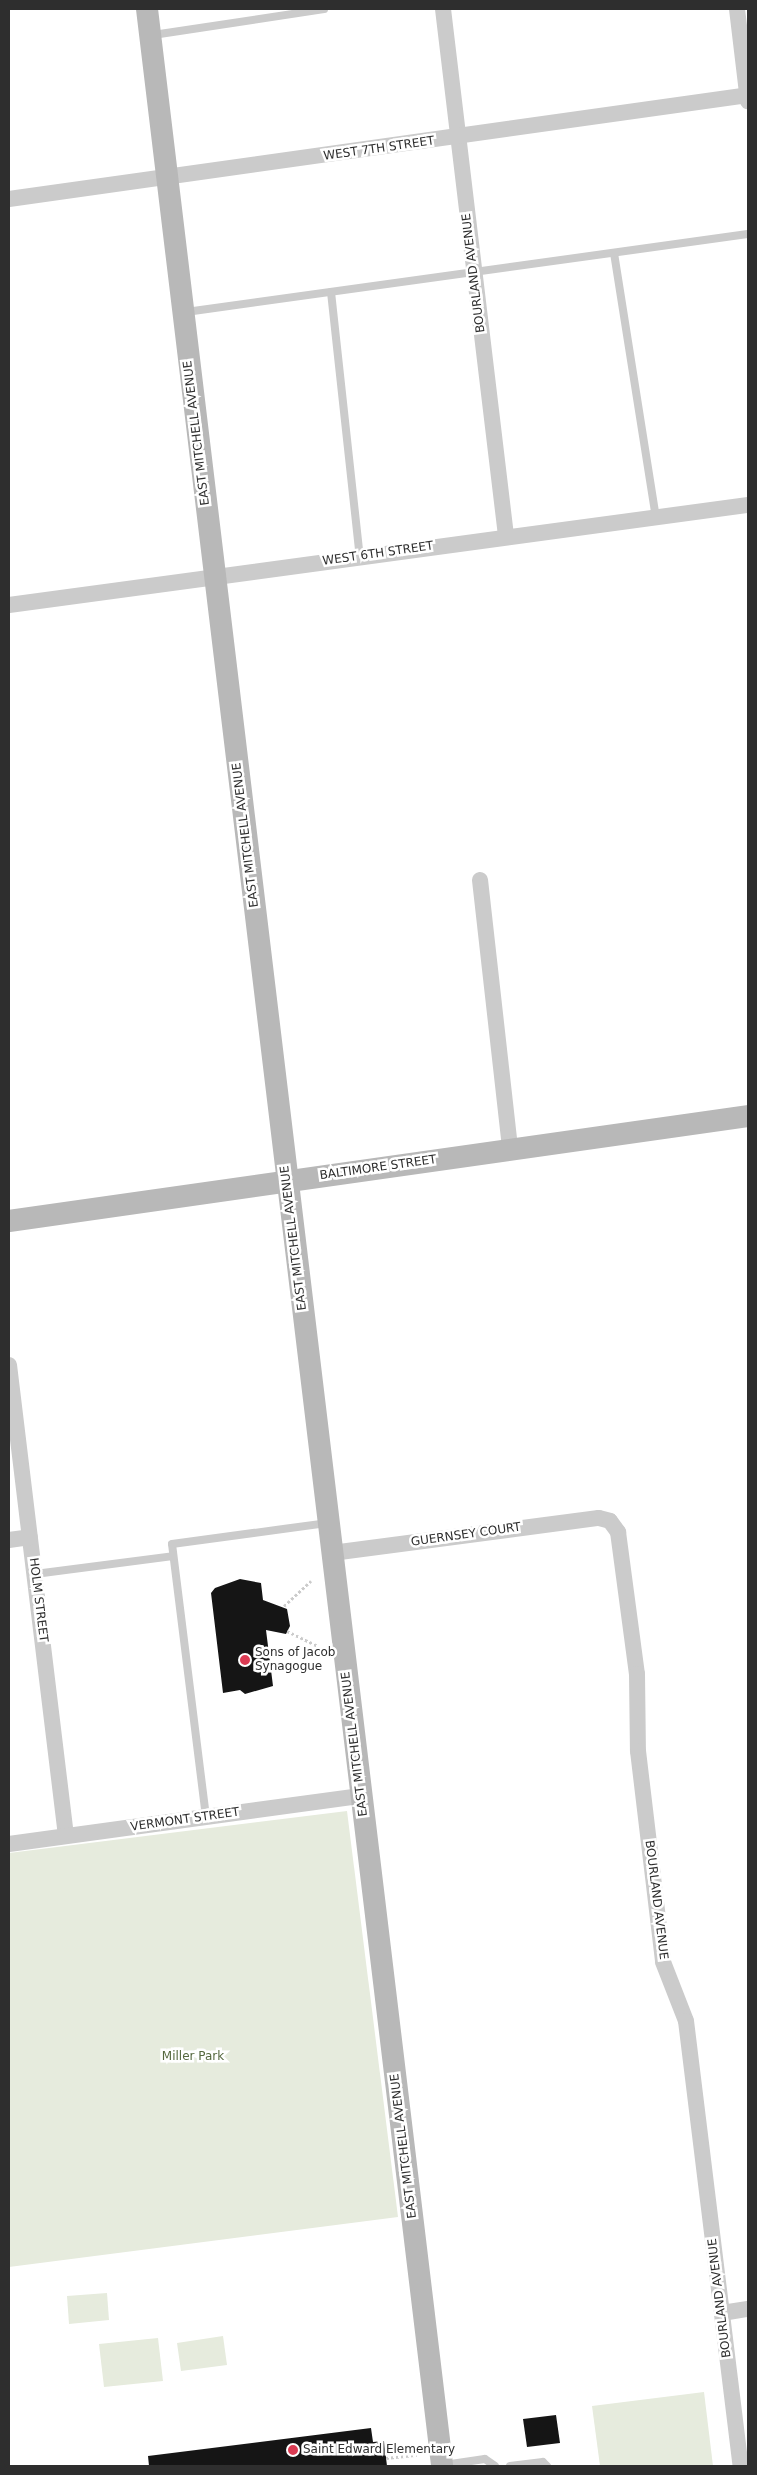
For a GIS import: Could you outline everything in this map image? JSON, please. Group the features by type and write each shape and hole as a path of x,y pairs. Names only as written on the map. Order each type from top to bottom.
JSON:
{"street":[{"name":"EAST MITCHELL AVENUE","path":"147,9 442,2466"},
{"name":"BOURLAND AVENUE","path":"443,9 506,536"},
{"path":"737,9 748,97"},
{"name":"WEST 7TH STREET","path":"9,199 167,179 748,97"},
{"name":"WEST 6TH STREET","path":"9,605 506,536 748,505"},
{"path":"480,880 510,1149"},
{"name":"BALTIMORE STREET","path":"9,1221 748,1116"},
{"name":"HOLM STREET","path":"9,1365 66,1836"},
{"name":"BOURLAND AVENUE","path":"599,1518 610,1521 618,1532 637,1674 638,1751 663,1962 686,2020 741,2466"},
{"name":"GUERNSEY COURT","path":"332,1553 599,1518"},
{"path":"9,1540 30,1537"},
{"name":"VERMONT STREET","path":"9,1844 361,1796"},
{"path":"722,2313 748,2309"}],"lane":[{"path":"151,36 324,9"},
{"path":"183,313 748,234"},
{"path":"614,253 656,517"},
{"path":"331,292 360,557"},
{"path":"206,1817 172,1544 328,1522"},
{"path":"35,1574 173,1556"},
{"path":"442,2466 485,2459 495,2466"},
{"path":"510,2466 544,2462 547,2466"}],"path":[{"path":"284,1606 311,1582"},
{"path":"287,1631 318,1646"},
{"path":"386,2458 417,2455"}],"green space":[{"name":"Miller Park","path":"347,1811 398,2217 9,2267 9,1853"},
{"path":"107,2293 109,2320 69,2324 67,2296"},
{"path":"223,2336 227,2365 181,2371 177,2343"},
{"path":"158,2338 163,2381 104,2387 99,2344"},
{"path":"704,2392 713,2466 600,2466 592,2406"}],"building":[{"name":"Sons of Jacob Synagogue","path":"240,1579 261,1583 263,1600 287,1609 290,1626 286,1634 266,1630 273,1686 245,1694 240,1690 223,1693 211,1593 215,1588"},
{"path":"556,2415 560,2443 527,2447 523,2419"},
{"name":"Saint Edward Elementary","path":"371,2428 373,2442 384,2441 387,2466 149,2466 148,2456"}],"place":[{"name":"Sons of Jacob Synagogue","path":"245,1660"},
{"name":"Saint Edward Elementary","path":"293,2450"}]}
